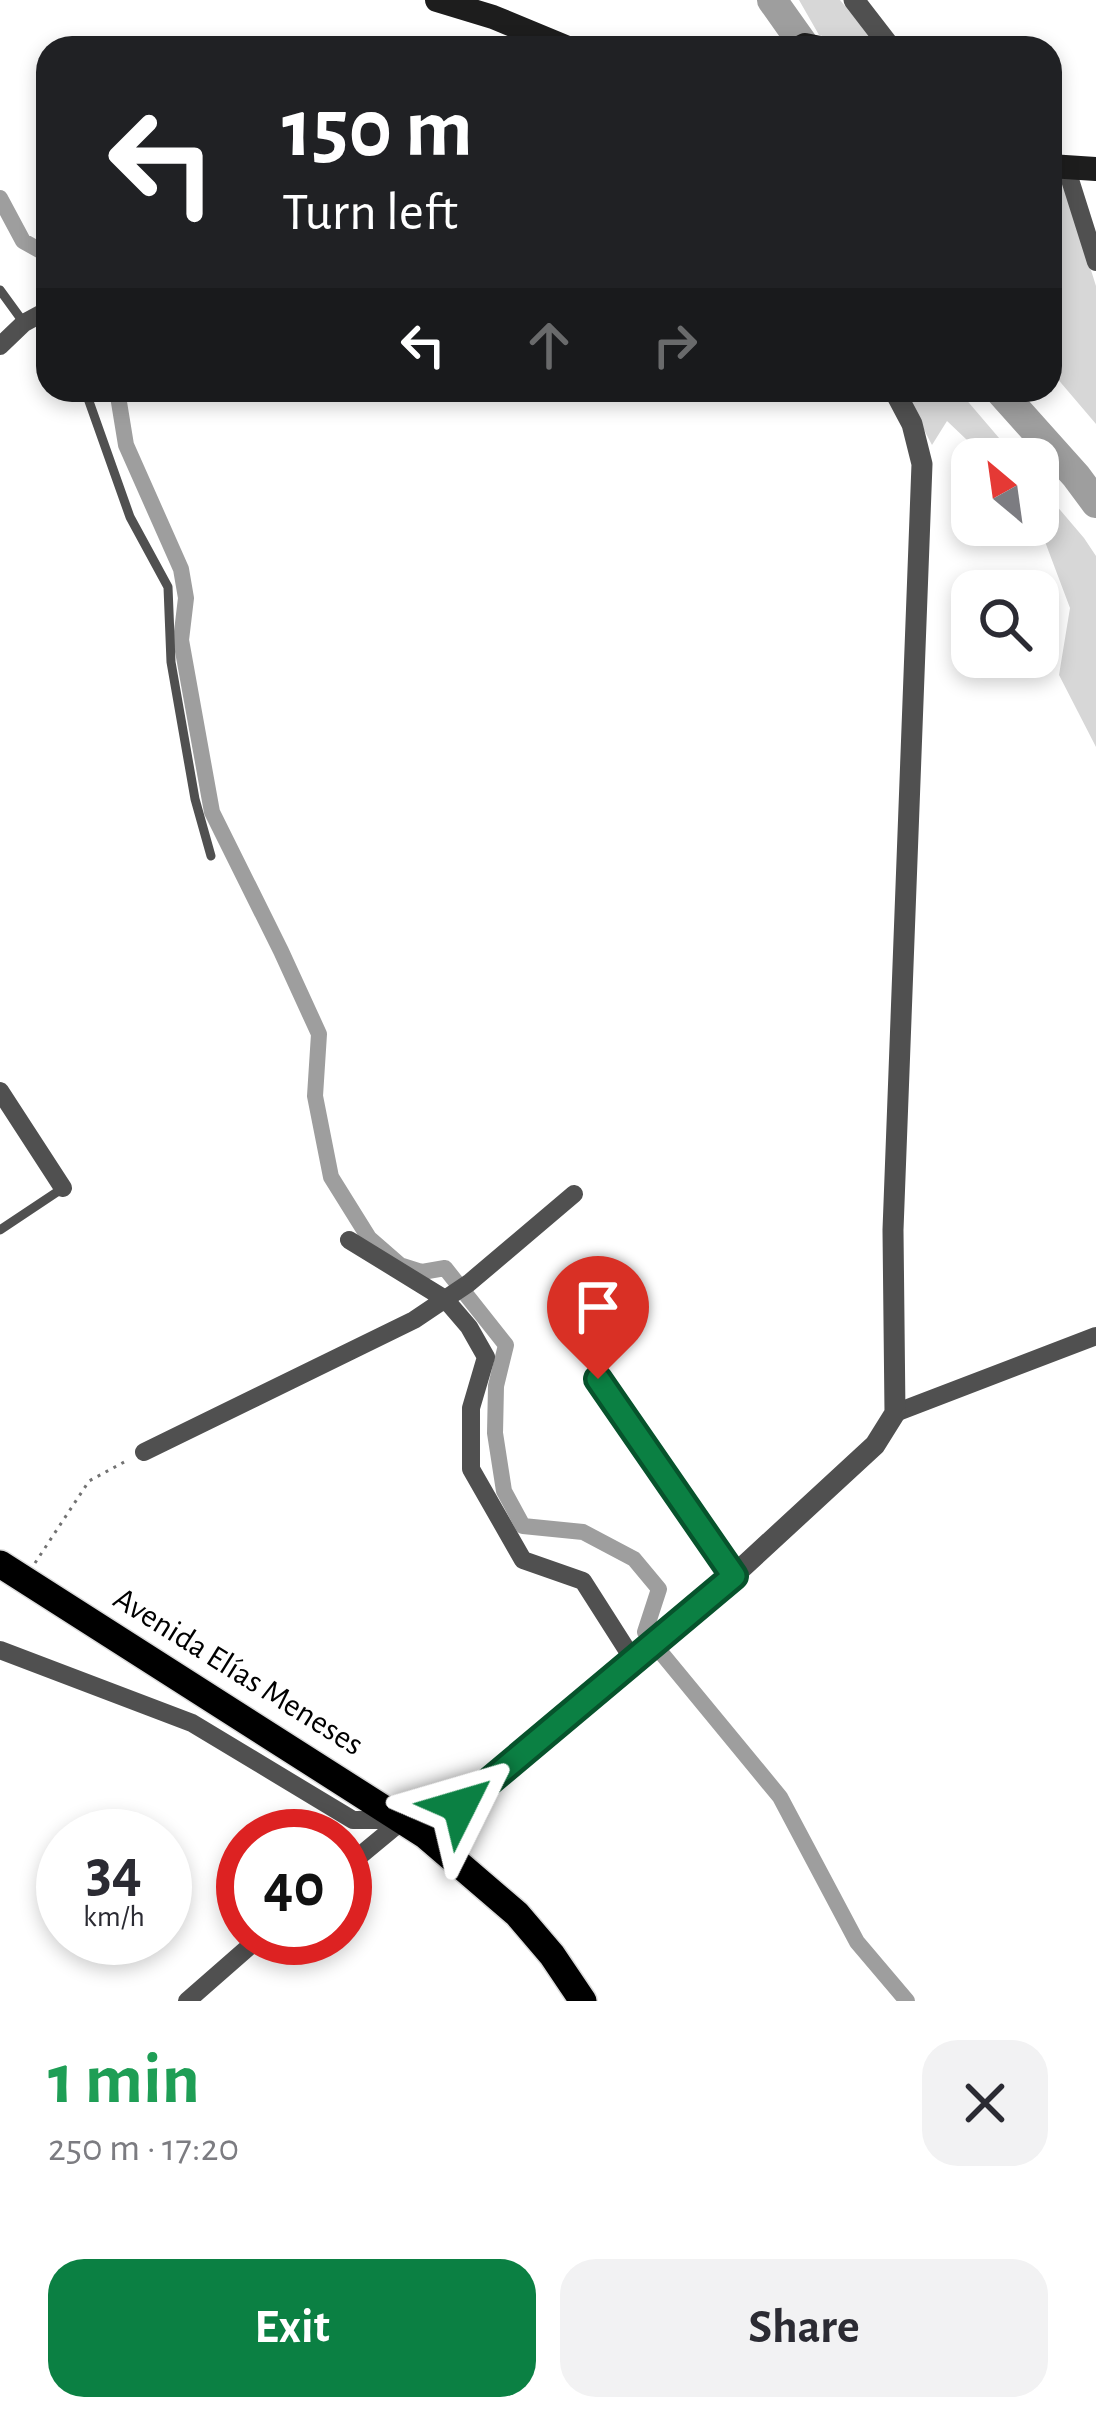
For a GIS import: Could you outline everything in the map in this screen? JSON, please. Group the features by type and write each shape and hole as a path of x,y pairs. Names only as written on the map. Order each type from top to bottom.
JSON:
{"main road":[{"path":"437,0 539,36"},
{"path":"1062,167 1096,169"},
{"name":"Avenida Elías Meneses","path":"12,1571 414,1827 517,1914 583,2001"}],"street":[{"path":"854,0 882,36"},
{"path":"1062,177 1096,262"},
{"path":"0,346 24,322 36,317"},
{"path":"372,1852 414,1827 634,1661 875,1445 896,1413 893,1230 922,464 912,424 900,402"},
{"path":"1,1096 63,1188"},
{"path":"144,1452 413,1320 456,1292 574,1193"},
{"path":"349,1240 456,1292 486,1357 471,1408 471,1469 523,1561 583,1581 634,1661"},
{"path":"896,1413 1096,1336"},
{"path":"598,1379 734,1576"},
{"path":"0,1650 192,1723 353,1820 414,1827"},
{"path":"187,2001 228,1965"}],"lane":[{"path":"0,290 24,322"},
{"path":"89,402 130,517 167,587 171,662 195,800 211,856"},
{"path":"0,1230 63,1188"}],"path":[{"path":"12,1571 51,1541 89,1480 144,1452"}],"shaded area":[{"path":"799,0 840,0 870,36 822,36"},
{"path":"1062,181 1096,286 1096,424 1062,384"},
{"path":"909,402 968,402 999,438 965,438 947,421 932,445"},
{"path":"1059,509 1096,556 1096,747 1059,675 1070,608 1047,546 1059,546"}],"waterway":[{"path":"772,0 798,36"},
{"path":"0,198 23,241 36,248"},
{"path":"119,402 126,445 181,569 186,598 181,640 212,812 319,1034 315,1096 331,1177 369,1238 400,1265 422,1272 445,1268 506,1345 496,1386 495,1433 504,1491 523,1526 583,1532 634,1559 659,1589 645,1632"},
{"path":"1010,402 1096,503"},
{"path":"663,1655 780,1797 857,1942 907,2001"}],"route":[{"path":"460,1806 734,1576 598,1379"}]}
